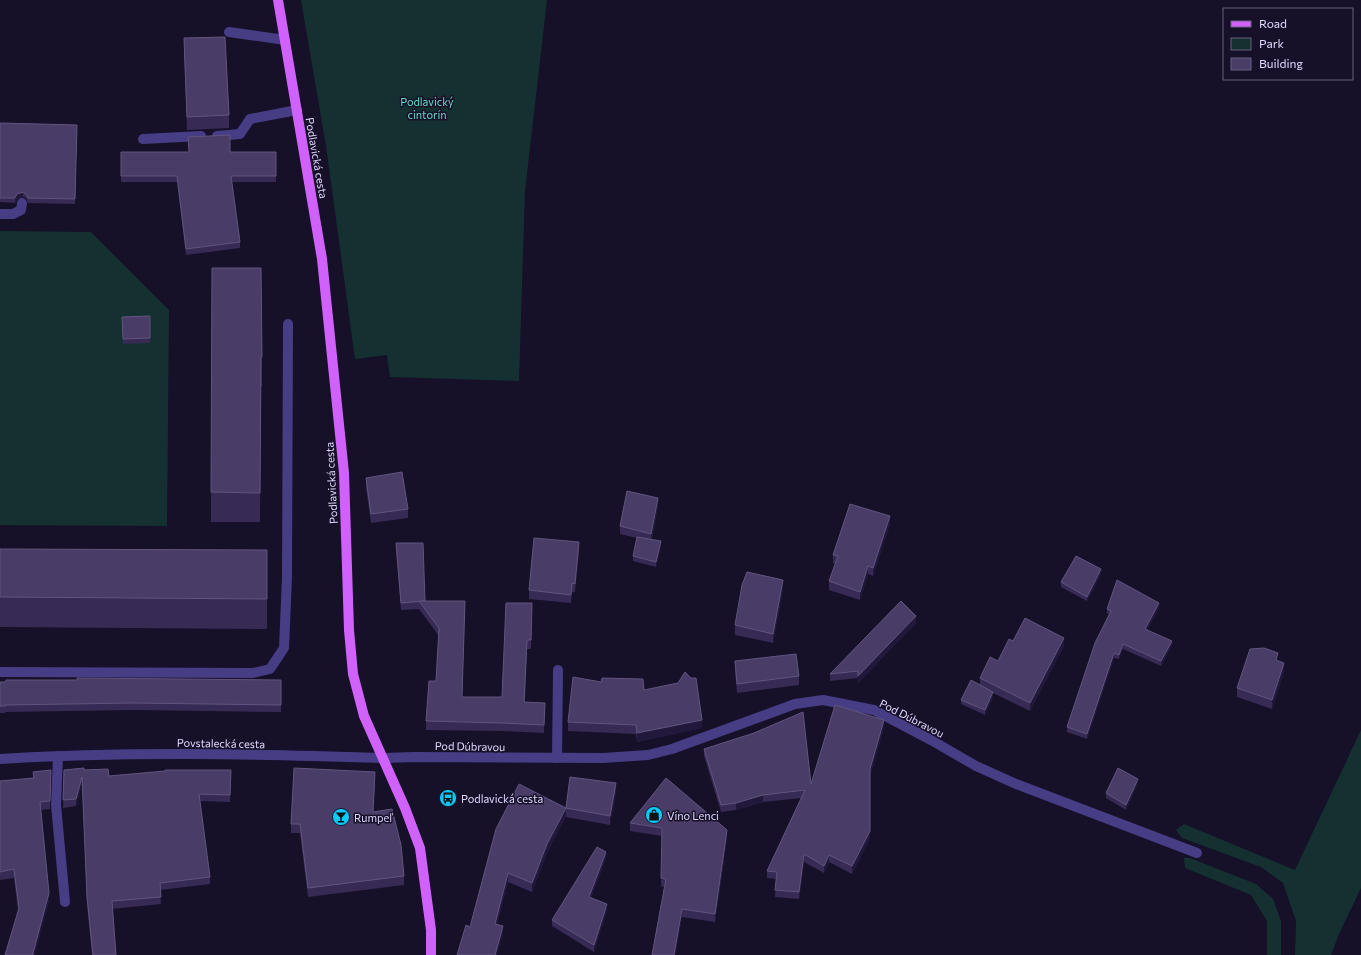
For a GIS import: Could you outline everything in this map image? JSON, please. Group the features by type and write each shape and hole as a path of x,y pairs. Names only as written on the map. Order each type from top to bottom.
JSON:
{"main road":[{"name":"Podlavická cesta","path":"278,0 320,248 344,474 349,630 353,674 364,716 405,808 420,848 431,930 431,955"}],"street":[{"path":"230,32 285,40"},
{"path":"143,139 240,134 250,119 297,110"},
{"path":"0,214 13,214 21,210 22,203"},
{"path":"0,672 253,673 270,668 284,648 287,577 288,324"},
{"path":"557,758 558,670"},
{"name":"Pod Dúbravou","path":"383,758 603,758 648,755 672,749 795,704 823,700 874,710 976,766 1016,784 1197,854"},
{"name":"Povstalecká cesta","path":"0,759 136,754 383,758"},
{"path":"58,756 56,805 65,902"}],"green space":[{"name":"Podlavický cintorín","path":"301,0 547,0 525,191 519,381 390,377 387,355 355,359 326,146"},
{"path":"0,231 91,232 169,310 167,526 0,525"},
{"path":"1361,730 1361,888 1339,934 1331,955 1295,955 1296,921 1283,883 1261,867 1182,838 1176,830 1184,824 1295,870"},
{"path":"1184,858 1190,858 1256,884 1273,899 1281,921 1281,955 1267,955 1267,921 1251,895 1185,868"}],"building":[{"path":"225,37 229,115 187,117 184,38"},
{"path":"0,123 77,125 75,199 28,198 23,192 17,194 15,198 0,198"},
{"path":"230,135 230,152 276,152 276,176 231,176 240,242 186,249 177,176 121,176 121,152 189,152 188,137"},
{"path":"212,268 261,268 262,357 260,493 211,492"},
{"path":"150,316 150,338 123,339 122,317"},
{"path":"402,472 408,509 371,514 366,478"},
{"path":"627,491 658,498 651,534 620,526"},
{"path":"850,504 890,516 873,568 868,566 860,592 829,581 838,556 833,555"},
{"path":"637,537 661,541 656,562 633,556"},
{"path":"534,538 579,542 575,584 572,583 571,595 529,590"},
{"path":"396,543 423,543 425,601 401,603"},
{"path":"0,549 267,550 267,599 0,597"},
{"path":"1076,556 1101,569 1087,597 1061,582"},
{"path":"747,572 783,580 773,634 735,625 742,585"},
{"path":"1117,580 1159,603 1145,629 1172,641 1161,661 1123,644 1119,655 1114,653 1087,734 1067,727 1095,643 1111,611 1107,609"},
{"path":"419,601 465,601 462,697 502,697 506,603 532,603 531,640 527,640 524,702 545,703 544,725 426,721 429,681 436,681 439,628"},
{"path":"901,601 916,616 858,676 858,671 830,674"},
{"path":"1025,618 1064,638 1030,703 980,678 990,657 998,661 1009,639 1013,641"},
{"path":"1264,648 1278,653 1276,660 1284,663 1272,700 1237,688 1250,649"},
{"path":"796,654 799,676 737,684 735,661"},
{"path":"685,672 691,678 696,678 702,720 637,733 636,725 568,722 573,677 601,682 602,678 643,679 644,690 678,683"},
{"path":"77,678 281,680 281,705 134,703 0,706 0,682 5,682 6,680 77,680"},
{"path":"971,680 993,692 985,710 961,700"},
{"path":"835,705 884,720 870,769 870,831 852,866 829,855 824,866 804,854 799,892 775,890 777,872 767,871 805,790 763,795 736,803 721,805 704,749 754,733 803,712 811,784"},
{"path":"84,768 84,770 108,769 109,776 165,770 231,770 230,795 199,794 210,877 160,883 161,897 112,901 116,955 93,955 87,897 82,777 76,799 63,800 64,770"},
{"path":"294,768 375,772 373,812 392,809 401,845 404,876 308,888 300,824 291,824"},
{"path":"1118,768 1138,779 1126,805 1106,793"},
{"path":"51,770 50,801 40,802 49,893 33,955 5,955 19,908 14,869 0,872 0,781 34,778 33,772"},
{"path":"570,777 616,783 610,816 566,808"},
{"path":"666,778 727,830 715,914 682,909 674,955 652,955 666,879 661,878 662,828 630,823"},
{"path":"519,784 566,808 547,844 532,883 508,873 495,924 503,926 495,955 457,955 466,925 470,927 496,829"},
{"path":"597,847 606,852 589,897 607,904 594,945 552,920"}],"place":[{"name":"Podlavická cesta","path":"448,798"},
{"name":"Víno Lenci","path":"654,815"},
{"name":"Rumpeľ","path":"341,817"}]}
